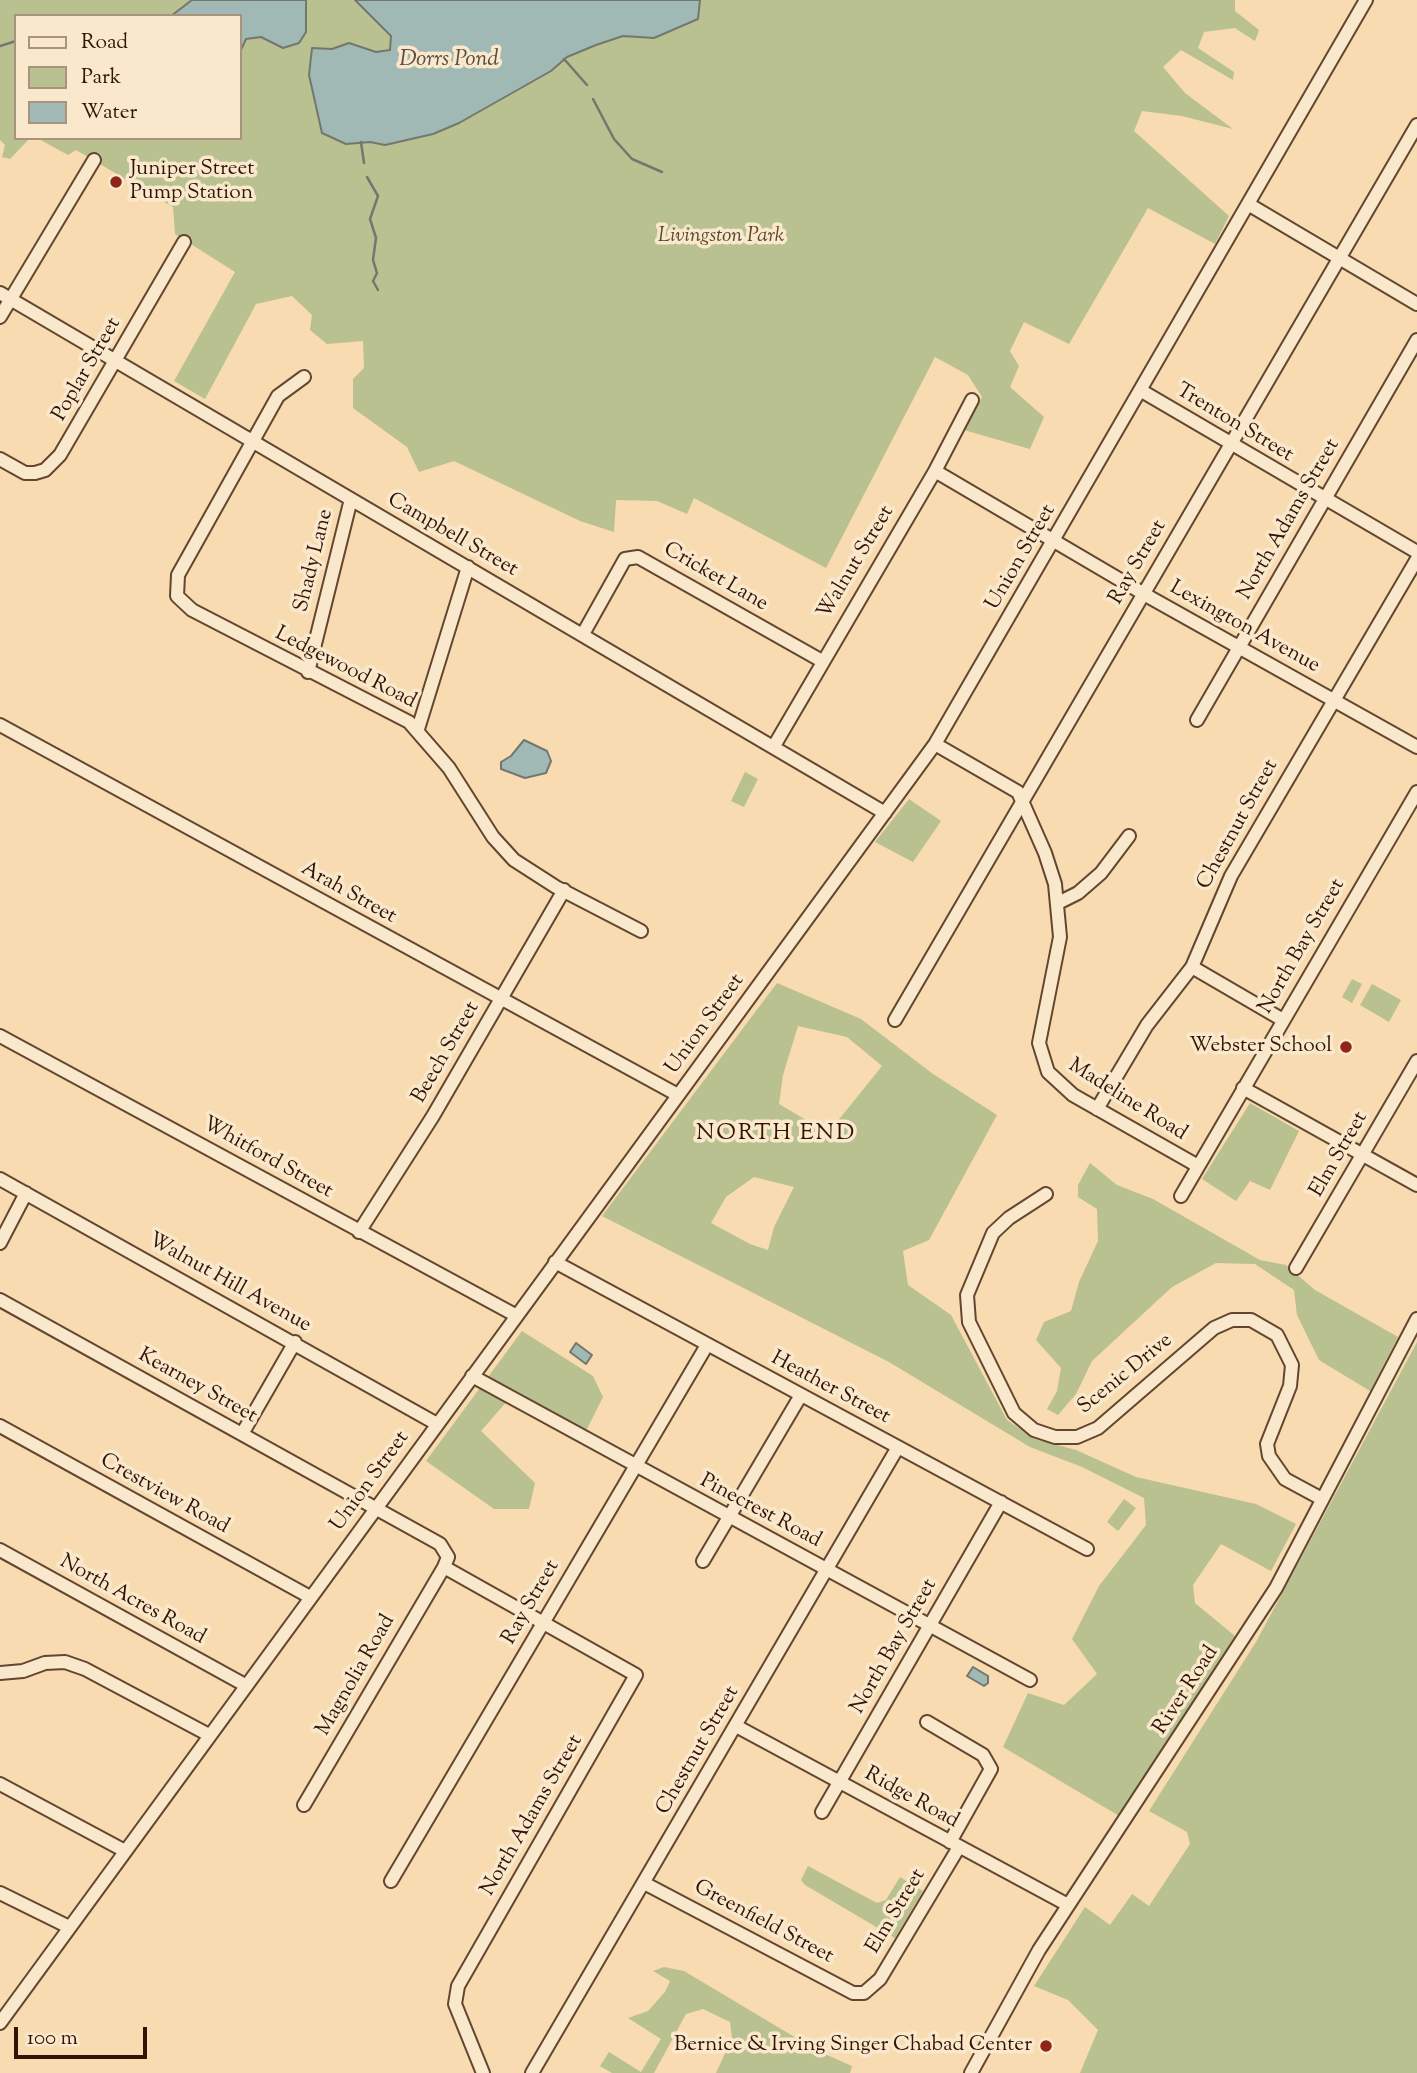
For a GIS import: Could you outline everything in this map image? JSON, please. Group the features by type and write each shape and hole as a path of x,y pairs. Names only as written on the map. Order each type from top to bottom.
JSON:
{"street":[{"name":"Union Street","path":"0,2023 935,744 1366,0"},
{"name":"Ray Street","path":"895,1020 1417,125"},
{"path":"0,317 5,296 94,160"},
{"path":"1248,204 1417,304"},
{"name":"Poplar Street","path":"0,459 25,473 45,470 53,463 71,439 184,242"},
{"name":"Campbell Street","path":"5,296 885,813"},
{"name":"North Adams Street","path":"1197,720 1417,341"},
{"path":"252,441 278,396 304,377"},
{"name":"Trenton Street","path":"1140,390 1417,552"},
{"name":"Walnut Street","path":"774,746 935,471 972,400"},
{"name":"Ledgewood Road","path":"252,441 178,575 177,596 192,610 308,672 400,716 418,729 461,784 487,828 506,853 564,891 623,919 640,932"},
{"name":"Lexington Avenue","path":"935,471 1144,594 1417,747"},
{"name":"Shady Lane","path":"308,672 351,499"},
{"name":"Cricket Lane","path":"583,634 625,559 638,557 822,661"},
{"name":"Chestnut Street","path":"1097,1109 1147,1025 1192,967 1227,883 1417,559"},
{"path":"418,729 468,567"},
{"name":"Arah Street","path":"0,725 499,1000 678,1095"},
{"path":"935,744 1012,788 1023,798"},
{"name":"North Bay Street","path":"1181,1196 1417,792"},
{"name":"Madeline Road","path":"1023,798 1045,853 1058,903 1060,937 1039,1051 1048,1072 1058,1084 1097,1109 1198,1166"},
{"path":"1058,903 1078,893 1101,873 1129,836"},
{"name":"Beech Street","path":"359,1232 433,1116 564,891"},
{"path":"1192,967 1283,1020"},
{"name":"Whitford Street","path":"0,1035 517,1316"},
{"name":"Elm Street","path":"1296,1268 1417,1061"},
{"path":"1243,1088 1417,1185"},
{"name":"Walnut Hill Avenue","path":"0,1179 437,1424"},
{"path":"0,1243 26,1193"},
{"name":"Scenic Drive","path":"1046,1194 1009,1218 993,1233 967,1295 969,1322 1014,1413 1034,1430 1055,1437 1077,1437 1098,1428 1214,1328 1232,1320 1251,1321 1277,1335 1292,1365 1290,1386 1267,1444 1269,1456 1285,1479 1322,1499"},
{"name":"Heather Street","path":"555,1262 1087,1549"},
{"name":"Kearney Street","path":"0,1300 376,1508"},
{"name":"River Road","path":"971,2073 1031,1964 1068,1905 1252,1627 1417,1319"},
{"path":"242,1434 295,1342"},
{"name":"Ray Street","path":"391,1881 707,1345"},
{"name":"Pinecrest Road","path":"472,1376 1030,1680"},
{"path":"704,1562 801,1395"},
{"name":"Crestview Road","path":"0,1426 310,1597"},
{"name":"Chestnut Street","path":"532,2073 898,1447"},
{"name":"North Bay Street","path":"822,1812 1001,1502"},
{"path":"376,1508 440,1544 448,1557 444,1567 543,1622"},
{"name":"North Acres Road","path":"0,1550 245,1685"},
{"name":"Magnolia Road","path":"304,1805 444,1567"},
{"name":"North Adams Street","path":"483,2073 454,2004 463,1976 636,1675 543,1622"},
{"path":"0,1673 23,1671 45,1663 65,1662 85,1669 209,1735"},
{"name":"Elm Street","path":"864,1993 880,1979 992,1769 983,1755 928,1722"},
{"name":"Ridge Road","path":"736,1726 1068,1905"},
{"path":"0,1784 125,1851"},
{"name":"Greenfield Street","path":"644,1883 853,1993 864,1993"},
{"path":"0,1893 69,1927"}],"green space":[{"name":"Livingston Park","path":"0,0 1235,0 1235,11 1259,30 1255,41 1235,28 1204,32 1198,48 1234,72 1233,80 1181,50 1163,67 1185,93 1233,129 1182,116 1142,111 1134,131 1229,216 1215,244 1148,208 1069,344 1024,322 1010,351 1019,366 1010,387 1044,417 1030,449 964,430 982,397 968,375 935,357 826,568 694,498 687,514 657,501 616,500 614,532 580,521 454,461 419,472 407,447 353,408 353,379 364,368 363,341 327,344 310,330 312,315 292,296 256,304 205,399 174,381 235,272 175,234 173,207 76,150 68,155 41,140 242,140 242,14 14,14 14,140 28,140 10,159 2,157 5,145 0,140"},
{"path":"745,772 758,779 744,807 731,801"},
{"path":"909,799 941,821 913,862 875,842"},
{"path":"1352,979 1362,984 1352,1003 1342,997"},
{"path":"777,983 861,1019 933,1074 997,1115 929,1240 903,1251 908,1285 951,1315 1007,1420 1035,1439 1076,1450 1136,1477 1256,1504 1296,1524 1271,1571 1221,1544 1193,1585 1195,1603 1235,1636 1207,1685 1121,1817 1003,1747 1028,1693 1064,1705 1097,1674 1072,1639 1099,1586 1146,1525 1144,1498 1082,1467 1030,1447 889,1362 602,1216","holes":["798,1026 847,1037 882,1066 828,1133 779,1104 783,1075","754,1177 794,1187 774,1227 768,1250 750,1244 711,1223 726,1197"]},
{"path":"1372,984 1401,1000 1389,1022 1360,1005"},
{"path":"1250,1103 1299,1131 1270,1190 1250,1181 1236,1201 1202,1179"},
{"path":"1090,1163 1117,1185 1153,1199 1260,1260 1286,1265 1315,1290 1398,1337 1370,1391 1319,1360 1297,1315 1294,1290 1255,1264 1216,1263 1172,1287 1092,1361 1076,1394 1058,1415 1047,1409 1057,1391 1061,1368 1036,1340 1044,1322 1071,1311 1079,1282 1098,1241 1097,1209 1078,1197 1078,1185"},
{"path":"522,1331 593,1376 603,1397 586,1431 515,1392 481,1431 535,1483 529,1509 494,1509 426,1461"},
{"path":"1417,1342 1417,2073 1080,2073 1098,2030 1068,2000 1034,1986 1085,1907 1110,1925 1132,1894 1149,1906 1190,1844 1187,1832 1149,1811 1256,1642"},
{"path":"1124,1499 1136,1508 1118,1531 1107,1522"},
{"path":"808,1866 877,1903 886,1900 900,1877 923,1891 895,1938 805,1885 801,1880"},
{"path":"664,1967 684,1971 818,2051 852,2066 850,2073 716,2073 732,2038 730,2022 703,2009 686,2014 654,2073 612,2073 600,2066 609,2052 641,2072 661,2039 628,2018 648,2011 665,1992 670,1981 653,1971"}],"water":[{"path":"192,0 306,0 306,32 299,43 283,48 261,37 246,39 242,48 242,14 174,14"},
{"name":"Dorrs Pond","path":"355,0 700,0 698,19 654,38 623,36 596,45 567,57 551,71 459,123 433,134 385,145 370,142 346,144 322,133 309,75 312,48 332,49 349,43 376,52 390,50 391,36"},
{"path":"524,740 547,751 551,761 546,773 525,778 501,769 501,762 511,756"},
{"path":"576,1343 592,1355 586,1364 570,1352"},
{"path":"973,1667 988,1676 988,1683 984,1686 967,1676"}],"waterway":[{"path":"0,46 14,42"},
{"path":"564,59 587,85"},
{"path":"593,99 614,139 632,159 662,172"},
{"path":"361,142 364,163"},
{"path":"367,177 378,196 370,219 376,238 373,260 377,273 373,281 378,290"}],"place":[{"name":"Juniper Street Pump Station","path":"116,182"},
{"name":"Webster School","path":"1346,1047"},
{"name":"Bernice & Irving Singer Chabad Center","path":"1046,2046"}],"district":[{"name":"NORTH END","path":"776,1135"}]}
